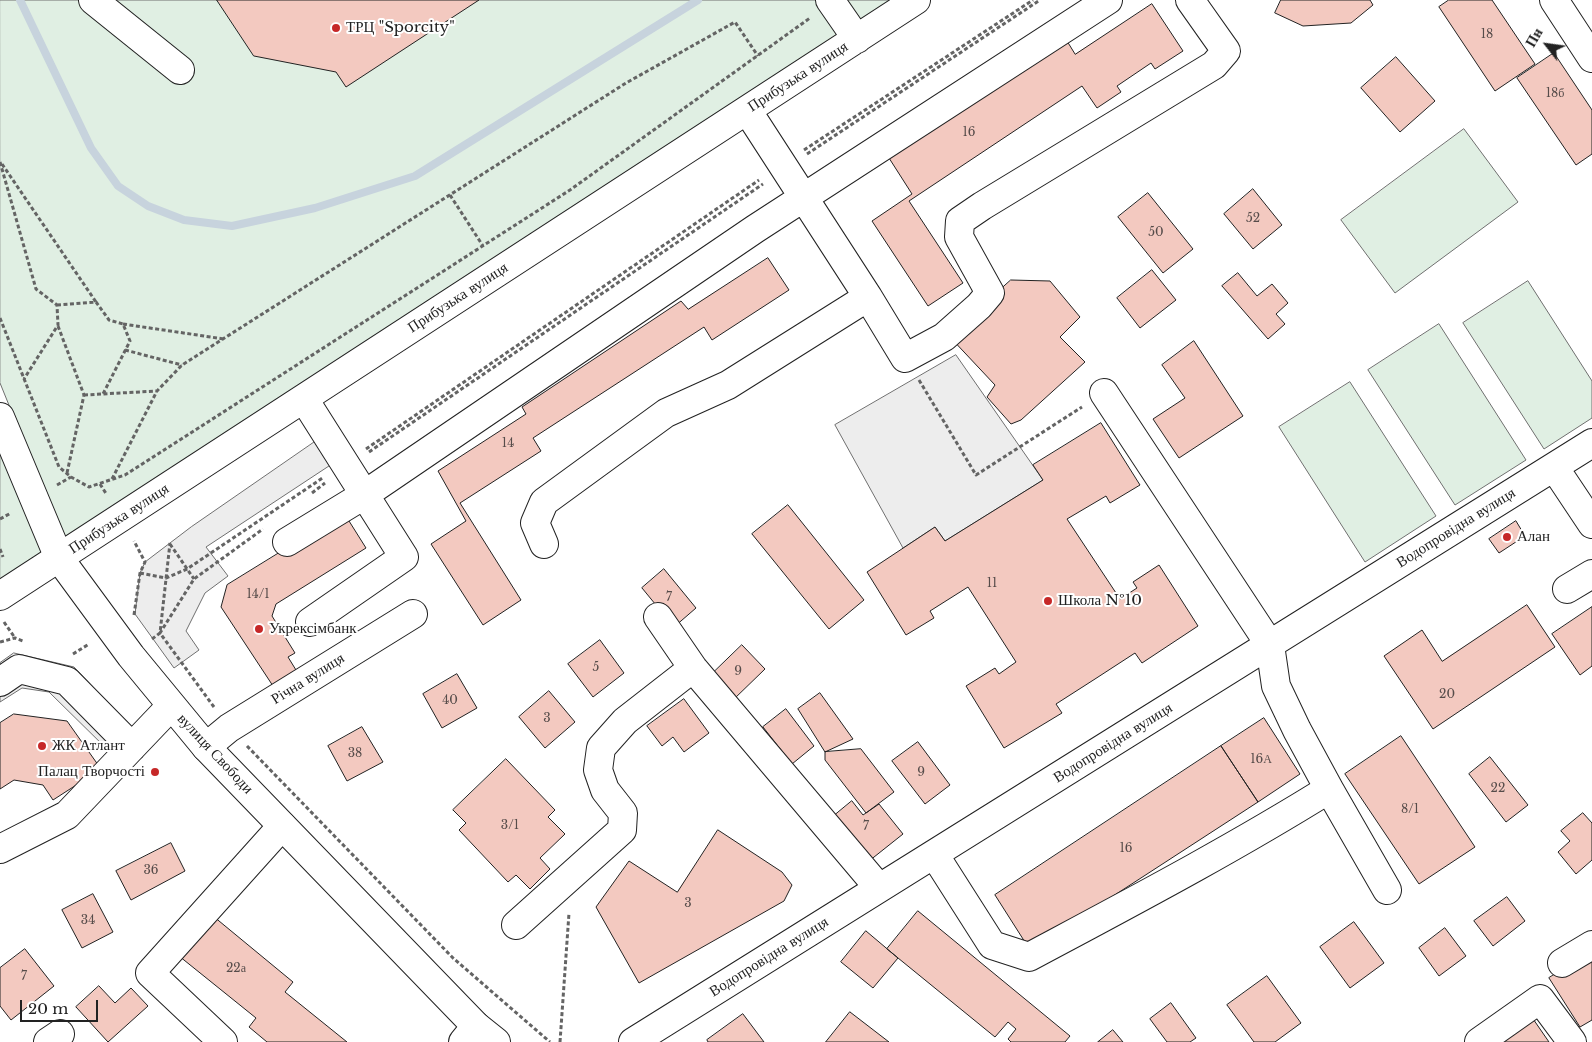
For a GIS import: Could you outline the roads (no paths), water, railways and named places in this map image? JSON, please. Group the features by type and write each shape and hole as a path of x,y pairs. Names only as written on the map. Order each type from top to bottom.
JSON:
{"street":[{"path":"93,0 180,70"},
{"name":"Прибузька вулиця","path":"0,596 916,0"},
{"path":"279,533 364,495 803,198 1108,0"},
{"path":"747,110 868,297 905,358 944,338 990,294 959,236 960,221 1214,65 1226,51 1190,0"},
{"path":"1554,0 1592,58"},
{"path":"831,1 857,39"},
{"path":"544,544 535,523 544,502 666,413 728,385 868,297"},
{"path":"1104,393 1270,645 1276,686 1296,730 1387,890"},
{"path":"304,399 404,557 310,622"},
{"name":"вулиця Свободи","path":"0,417 59,558 131,656 170,706 206,747 479,1036"},
{"name":"Водопровідна вулиця","path":"633,1042 1592,443"},
{"path":"1554,467 1592,524"},
{"path":"1567,589 1592,574"},
{"name":"Річна вулиця","path":"206,747 230,728 413,614"},
{"path":"658,617 692,668 879,888"},
{"path":"0,682 19,668 67,681 132,747"},
{"path":"516,925 622,830 623,813 605,790 598,770 601,748 625,721 692,668"},
{"path":"0,850 68,815 170,706"},
{"path":"934,854 992,945 1028,956 1259,833 1329,789"},
{"path":"223,1042 150,973 282,826"},
{"path":"1562,963 1592,945"},
{"path":"1478,1042 1540,999 1572,1042"}],"waterway":[{"path":"20,0 91,148 118,186 148,206 184,220 232,226 315,208 415,176 698,0"}],"place":[{"name":"ТРЦ \"Sporcity\"","path":"336,28"},
{"name":"Алан","path":"1507,537"},
{"name":"Школа №10","path":"1048,601"},
{"name":"Укрексімбанк","path":"259,629"},
{"name":"ЖК Атлант","path":"42,746"},
{"name":"Палац Творчості","path":"155,772"}]}
